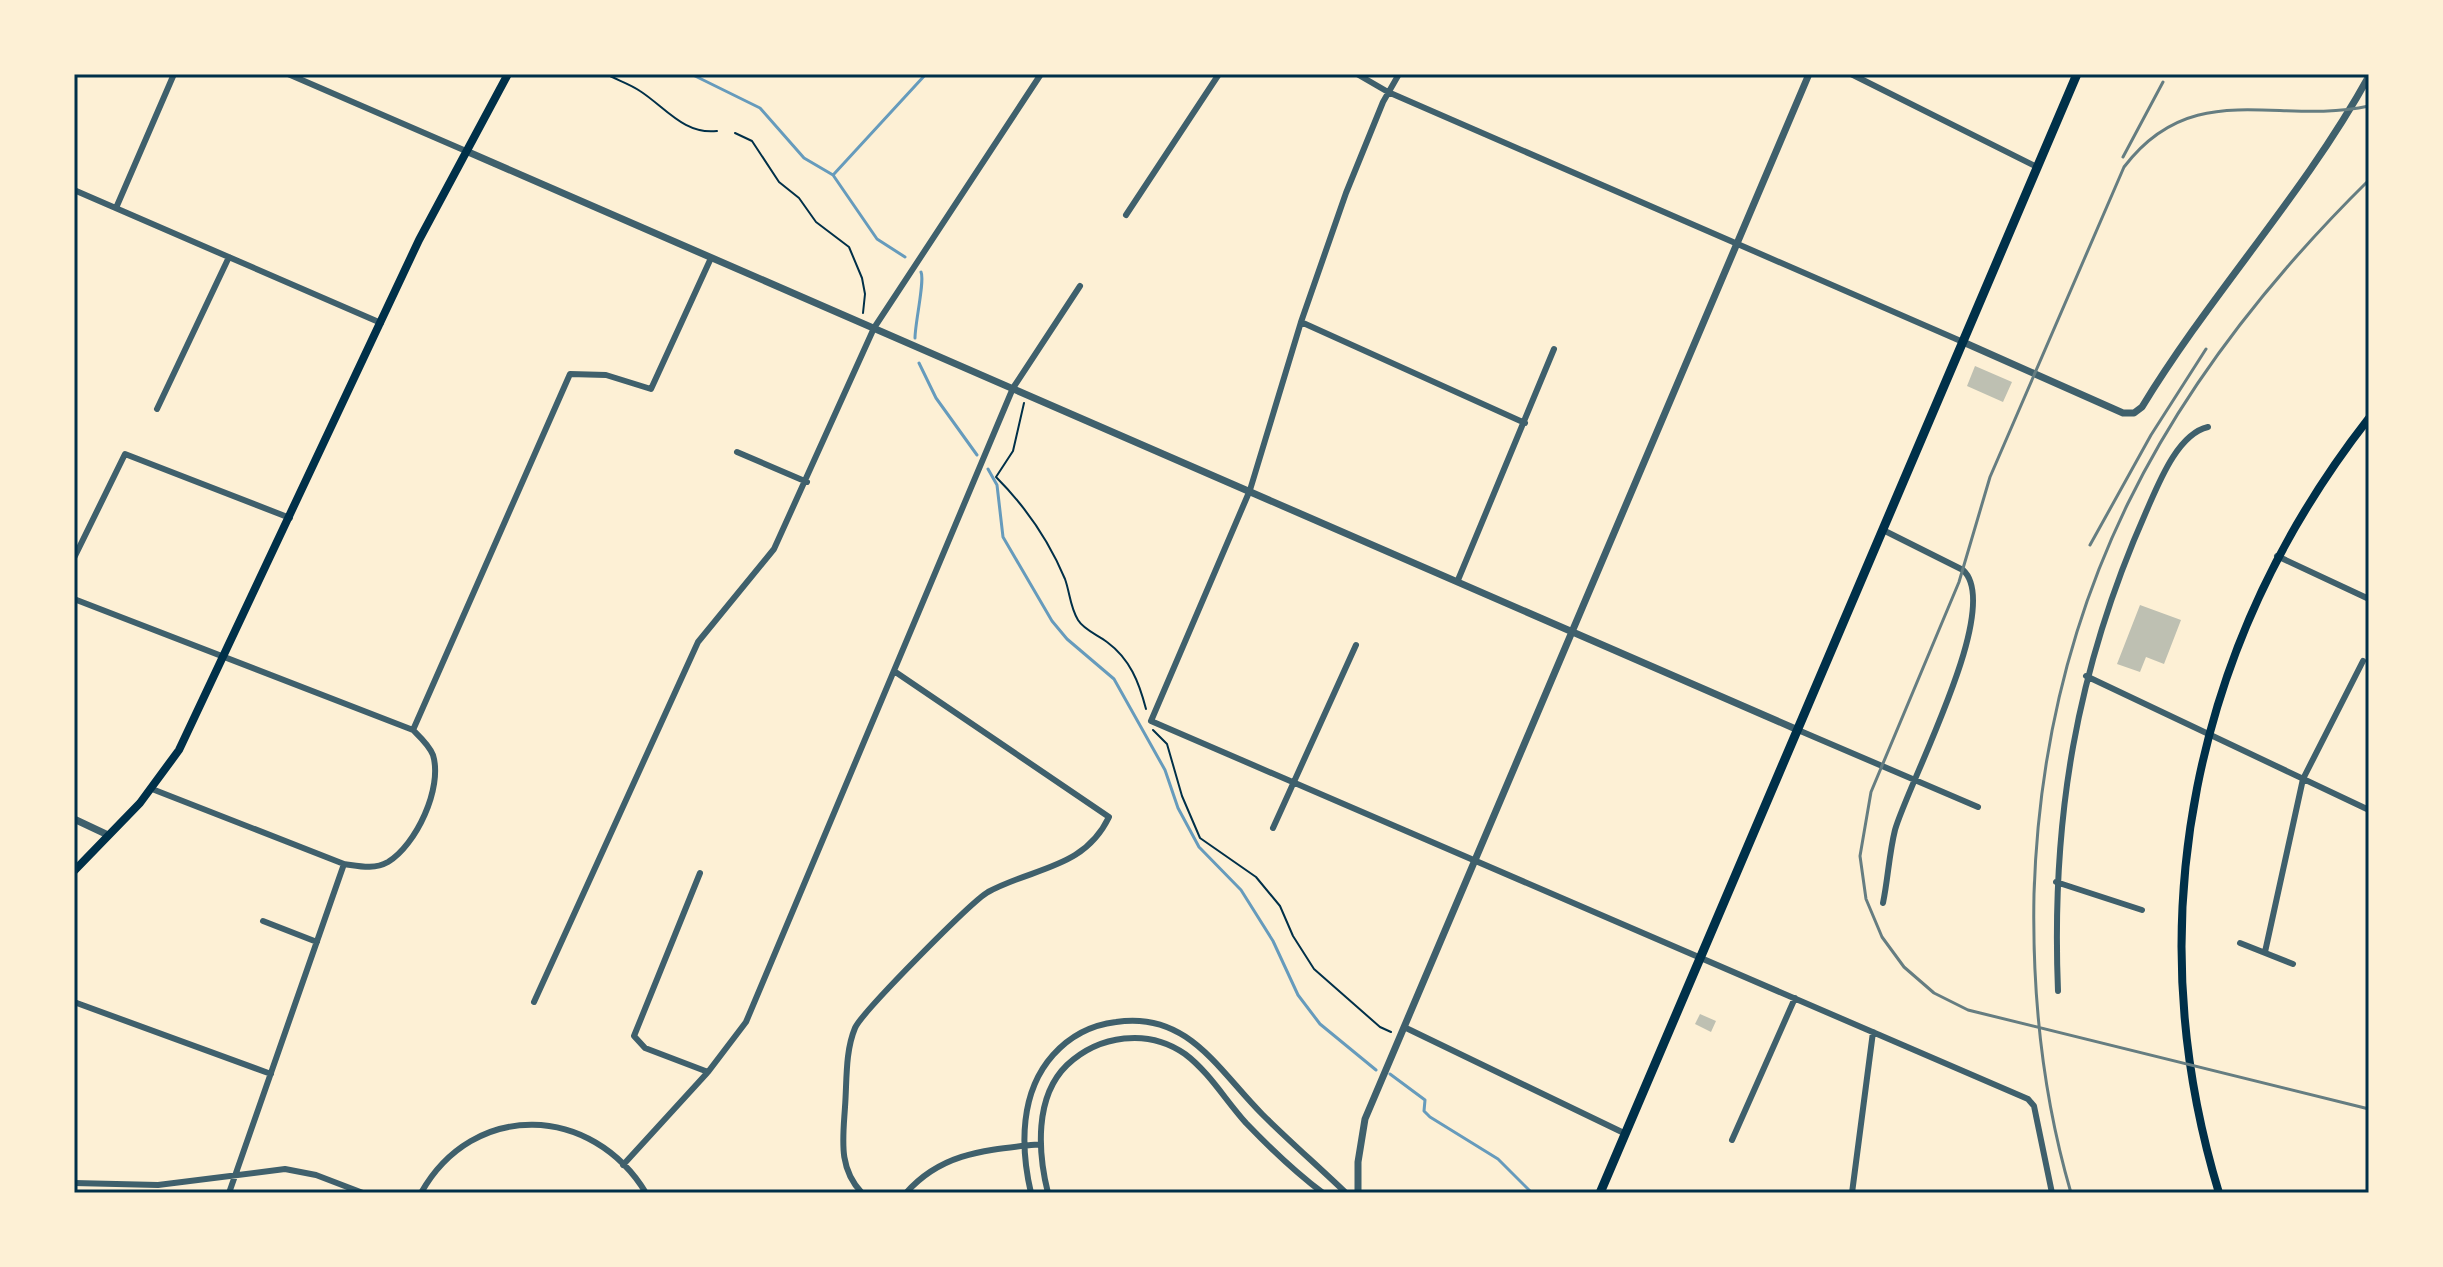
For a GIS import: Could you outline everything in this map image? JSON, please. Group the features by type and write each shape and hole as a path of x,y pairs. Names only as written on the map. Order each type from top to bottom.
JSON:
{"main road":[{"path":"74,871 152,789 179,750 381,323 466,151 508,74"},
{"path":"1600,1193 2077,74"},
{"path":"2219,1193 2195,1097 2184,1023 2180,960 2184,868 2208,734 2243,631 2277,556 2312,496 2369,418"}],"street":[{"path":"116,208 174,74"},
{"path":"288,74 1978,807"},
{"path":"534,1002 698,642 767,560 807,482 874,328 1041,74"},
{"path":"1126,215 1219,74"},
{"path":"1357,74 1388,92 2123,413 2134,413 2199,319 2302,186 2369,76"},
{"path":"1399,74 1388,92 1346,193 1301,322 1250,490 1151,721 2028,1099 2034,1106 2052,1193"},
{"path":"1358,1193 1358,1162 1365,1119 1809,74"},
{"path":"1851,74 2037,167"},
{"path":"74,190 381,323"},
{"path":"157,409 229,257"},
{"path":"413,730 570,374 606,375 651,389 711,258"},
{"path":"623,1165 708,1072 746,1022 1013,388 1080,286"},
{"path":"1301,322 1525,423"},
{"path":"1458,580 1554,349"},
{"path":"2058,991 2056,882 2065,784 2086,676 2120,571 2153,497 2186,441 2197,429 2208,427"},
{"path":"737,452 807,482"},
{"path":"74,558 125,454 290,518"},
{"path":"1883,530 1963,570 1969,576 1974,594 1967,635 1949,693 1895,829 1883,903"},
{"path":"74,532 84,537"},
{"path":"2277,556 2369,599"},
{"path":"74,599 413,730 432,754 434,769 429,800 417,828 387,863 372,868 344,864 152,789"},
{"path":"1273,828 1356,645"},
{"path":"2265,952 2303,779 2363,661"},
{"path":"862,1193 847,1172 843,1149 849,1054 860,1019 973,903 998,887 1075,857 1093,843 1109,817 894,671"},
{"path":"2086,676 2369,810"},
{"path":"74,819 108,835"},
{"path":"229,1193 238,1175 344,864"},
{"path":"700,873 634,1036 645,1048 708,1072"},
{"path":"2056,882 2142,910"},
{"path":"263,921 317,942"},
{"path":"2240,943 2293,964"},
{"path":"1732,1140 1795,998"},
{"path":"74,1002 271,1074"},
{"path":"1031,1193 1025,1122 1032,1091 1041,1070 1075,1035 1121,1021 1148,1021 1175,1029 1199,1043 1260,1112 1346,1193"},
{"path":"1404,1027 1626,1134"},
{"path":"1852,1193 1873,1032"},
{"path":"1048,1193 1041,1144 1046,1100 1064,1068 1098,1045 1124,1038 1149,1039 1187,1055 1274,1152 1323,1193"},
{"path":"421,1193 436,1169 459,1148 486,1132 515,1123 545,1125 575,1134 623,1165 646,1193"},
{"path":"906,1193 919,1178 960,1155 1041,1144"},
{"path":"74,1183 158,1185 267,1170 300,1171 363,1193"}],"path":[{"path":"606,74 640,90 693,129 717,131"},
{"path":"735,133 752,141 779,182 799,198 816,222 849,247 858,265 865,294 860,322"}],"building":[{"path":"1975,366 2012,382 2003,402 1967,386"},
{"path":"2140,605 2181,620 2164,664 2146,657 2140,672 2117,664"},
{"path":"1700,1014 1716,1021 1711,1032 1695,1024"}],"waterway":[{"path":"691,74 760,108 804,158 833,175 877,239 905,257"},
{"path":"834,174 926,74"},
{"path":"915,338 921,272"},
{"path":"919,363 936,398 977,455"},
{"path":"988,469 997,485 1003,537 1052,621 1067,639 1114,679 1165,770 1178,808 1199,847 1241,890 1273,941 1298,995 1320,1024 1376,1070"},
{"path":"1390,1074 1425,1100 1424,1111 1430,1117 1498,1159 1532,1193"}],"railway":[{"path":"2123,157 2163,82"},
{"path":"2369,106 2335,111 2238,110 2208,113 2178,122 2151,139 2124,167 1990,477 1959,582 1871,792 1860,856 1866,899 1882,937 1904,967 1934,993 1968,1010 2369,1109"},
{"path":"2071,1193 2046,1083 2037,1007 2034,932 2043,788 2061,688 2090,593 2128,503 2175,418 2231,336 2296,257 2369,180"},
{"path":"2090,545 2151,435 2206,349"}]}
